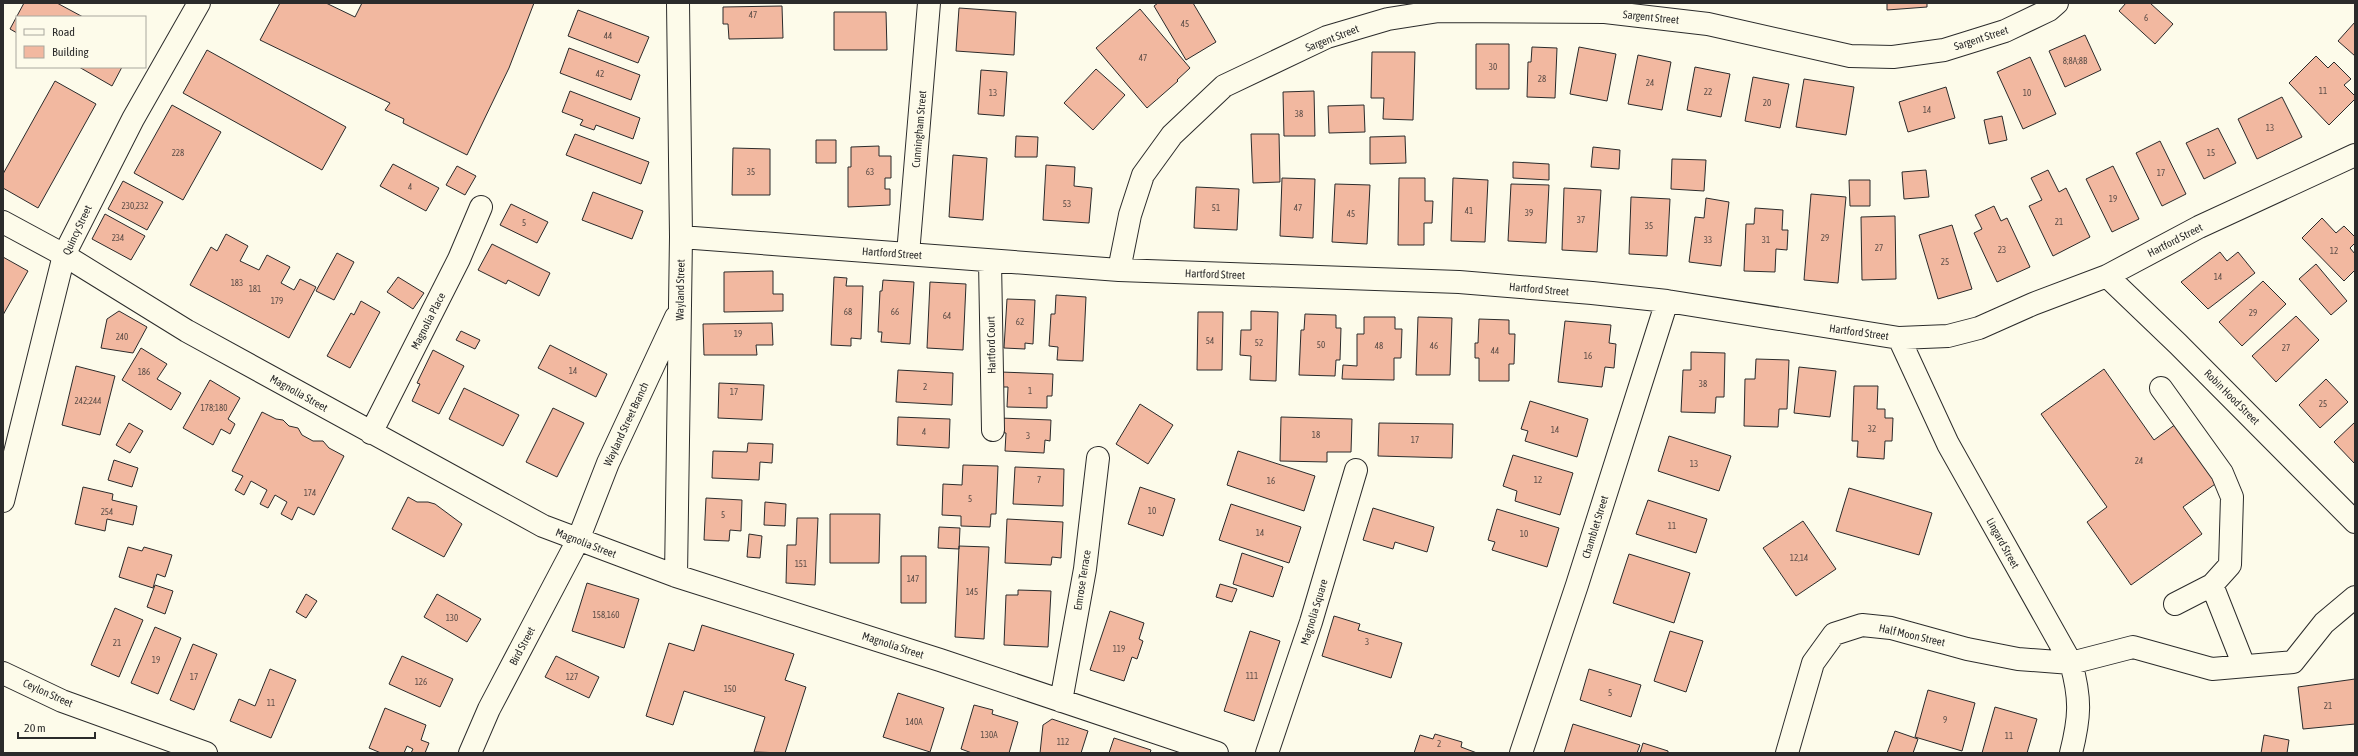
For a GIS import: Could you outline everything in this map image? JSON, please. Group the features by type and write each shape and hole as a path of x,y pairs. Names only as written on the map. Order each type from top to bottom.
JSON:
{"street":[{"name":"Quincy Street","path":"3,501 64,255 133,119 200,3"},
{"name":"Wayland Street","path":"676,576 681,237 678,3"},
{"name":"Cunningham Street","path":"908,254 929,3"},
{"name":"Sargent Street","path":"1119,270 1130,216 1143,176 1172,135 1224,86 1327,37 1388,18 1439,11 1605,12 1708,24 1850,56 1893,57 1944,50 2005,31 2048,10 2057,3"},
{"name":"Hartford Street","path":"681,237 1119,270 1459,282 1667,301 1899,338 1948,336 1979,328 2033,304 2107,276 2199,227 2355,155"},
{"name":"Magnolia Place","path":"371,433 459,259 481,207"},
{"name":"Magnolia Street","path":"3,222 64,255 187,331 543,526 676,576 940,660 1217,753"},
{"name":"Hartford Court","path":"990,260 993,430"},
{"name":"Robin Hood Street","path":"2107,276 2178,344 2355,522"},
{"name":"Chamblet Street","path":"1522,753 1667,301"},
{"name":"Wayland Street Branch","path":"578,540 608,463 679,310"},
{"name":"Lingard Street","path":"1899,338 1948,444 2071,664 2079,690 2079,723 2071,753"},
{"path":"2161,388 2222,473 2232,497 2230,565 2212,585 2175,604"},
{"name":"Emrose Terrace","path":"1061,701 1085,569 1098,458"},
{"name":"Magnolia Square","path":"1267,753 1311,622 1356,470"},
{"name":"Bird Street","path":"470,753 489,709 578,540"},
{"path":"2212,585 2244,666"},
{"path":"2071,664 2133,647 2212,669 2293,662 2324,623 2355,597"},
{"name":"Half Moon Street","path":"1787,753 1813,663 1834,634 1862,625 1890,628 1967,649 2018,659 2071,664"},
{"name":"Ceylon Street","path":"3,673 62,701 206,753"}],"building":[{"path":"24,3 57,3 81,16 17,16"},
{"path":"280,3 326,3 355,17 362,3 534,3 509,68 467,155 403,123 404,119 385,110 390,103 260,40"},
{"path":"1158,3 1193,3 1216,42 1186,60 1154,6"},
{"path":"1887,3 1927,3 1927,7 1887,10"},
{"path":"2126,3 2150,3 2173,24 2155,44 2119,11"},
{"path":"782,6 783,38 729,39 728,24 723,24 723,7"},
{"path":"959,8 1016,12 1014,55 956,51"},
{"path":"1140,9 1190,68 1177,80 1178,81 1147,108 1096,48"},
{"path":"578,10 649,37 638,63 568,36"},
{"path":"834,12 886,12 887,50 834,50"},
{"path":"16,18 16,32 10,29"},
{"path":"2355,22 2355,56 2338,41"},
{"path":"2085,35 2101,70 2065,87 2049,51"},
{"path":"1476,44 1509,44 1509,89 1476,89"},
{"path":"1532,47 1557,48 1555,98 1527,97 1528,62 1531,62"},
{"path":"1579,47 1616,54 1607,101 1570,94"},
{"path":"569,48 640,75 631,100 560,73"},
{"path":"207,50 346,127 322,170 183,93"},
{"path":"1372,52 1415,52 1413,120 1383,119 1384,98 1371,98"},
{"path":"1638,55 1671,62 1662,110 1628,104"},
{"path":"2316,56 2328,68 2334,62 2351,79 2344,85 2355,96 2355,99 2329,125 2289,83"},
{"path":"2030,57 2056,114 2023,129 1997,72"},
{"path":"1695,67 1730,74 1721,117 1687,110"},
{"path":"81,68 121,68 112,86"},
{"path":"1096,69 1125,95 1093,130 1064,103"},
{"path":"981,70 1007,72 1004,116 978,114"},
{"path":"1753,77 1789,84 1780,128 1745,121"},
{"path":"1804,79 1854,87 1846,135 1796,127"},
{"path":"55,81 96,104 38,208 3,188 3,174"},
{"path":"1946,87 1955,118 1908,132 1899,102"},
{"path":"570,91 640,118 633,139 596,125 594,130 580,125 583,120 562,112"},
{"path":"1314,91 1315,136 1284,136 1283,92"},
{"path":"2282,97 2302,137 2257,159 2238,119"},
{"path":"172,105 221,132 183,200 134,173"},
{"path":"1364,105 1365,132 1329,133 1328,106"},
{"path":"2002,116 2007,140 1989,144 1984,120"},
{"path":"2218,128 2236,163 2204,179 2186,143"},
{"path":"575,134 649,162 641,184 566,155"},
{"path":"1251,134 1279,134 1280,182 1253,183"},
{"path":"1016,136 1038,137 1037,157 1015,157"},
{"path":"1405,136 1406,163 1370,164 1370,137"},
{"path":"816,140 836,140 836,163 816,163"},
{"path":"2160,141 2186,194 2162,206 2136,153"},
{"path":"879,146 879,156 891,156 891,178 885,178 885,189 890,189 890,205 848,207 848,167 851,167 851,147"},
{"path":"1593,147 1620,150 1619,169 1591,167"},
{"path":"733,148 770,149 770,195 732,195"},
{"path":"953,155 987,158 983,220 949,217"},
{"path":"1672,159 1706,160 1704,191 1671,189"},
{"path":"1513,162 1549,164 1549,180 1513,178"},
{"path":"393,164 439,188 426,211 380,186"},
{"path":"1046,165 1075,167 1074,186 1092,188 1089,223 1043,220"},
{"path":"457,166 476,176 465,195 446,185"},
{"path":"2113,166 2139,219 2112,232 2086,179"},
{"path":"1926,170 1929,197 1904,199 1902,172"},
{"path":"2048,170 2059,192 2066,188 2090,237 2053,256 2029,206 2042,200 2031,178"},
{"path":"1282,178 1315,179 1313,238 1280,236"},
{"path":"1399,178 1425,178 1425,201 1433,201 1432,223 1424,223 1424,245 1398,245"},
{"path":"1453,178 1488,180 1485,242 1451,241"},
{"path":"1849,180 1870,180 1870,206 1850,206"},
{"path":"123,181 163,202 147,230 108,209"},
{"path":"1335,184 1370,185 1367,244 1332,242"},
{"path":"1511,184 1549,185 1546,243 1508,241"},
{"path":"1196,187 1239,189 1237,230 1194,228"},
{"path":"1564,188 1601,190 1597,252 1562,250"},
{"path":"593,192 643,211 632,239 582,220"},
{"path":"1811,194 1846,197 1838,283 1804,280"},
{"path":"1631,197 1670,199 1667,256 1629,254"},
{"path":"1706,198 1729,202 1721,266 1689,262 1695,217 1704,218"},
{"path":"511,204 548,222 537,243 500,225"},
{"path":"1994,206 2001,221 2007,218 2030,267 1997,282 1974,233 1982,229 1975,215"},
{"path":"1755,208 1783,210 1782,230 1788,230 1787,250 1776,249 1775,272 1744,271 1746,224 1754,224"},
{"path":"105,214 145,236 131,260 92,239"},
{"path":"1895,216 1896,279 1862,280 1861,217"},
{"path":"2322,218 2336,233 2344,226 2355,237 2355,243 2350,248 2355,254 2355,270 2344,281 2302,238"},
{"path":"1952,225 1972,289 1938,299 1919,235"},
{"path":"226,234 248,246 240,261 259,270 267,255 290,267 281,283 294,290 300,279 316,287 289,338 190,285 211,247 217,251"},
{"path":"492,244 550,273 539,296 508,280 506,284 478,270"},
{"path":"2220,252 2227,261 2238,252 2255,273 2208,309 2181,282"},
{"path":"337,253 354,262 334,300 316,291"},
{"path":"3,257 28,271 3,315"},
{"path":"2316,264 2347,301 2331,315 2299,279"},
{"path":"773,271 773,294 783,294 783,311 724,312 724,272"},
{"path":"398,277 424,293 413,309 387,292"},
{"path":"834,277 847,278 846,286 863,286 861,339 851,338 851,346 831,345"},
{"path":"883,280 914,282 910,344 881,342 882,332 878,332 880,291 882,291"},
{"path":"2263,281 2286,304 2242,346 2219,322"},
{"path":"930,282 966,284 963,350 927,348"},
{"path":"1056,295 1086,297 1083,361 1057,360 1058,347 1049,346 1051,314 1055,314"},
{"path":"1007,299 1035,300 1033,344 1025,343 1025,349 1004,348"},
{"path":"361,301 380,312 350,368 327,356 351,313 354,315"},
{"path":"119,311 147,327 133,353 101,348 107,319"},
{"path":"1251,311 1278,312 1276,381 1250,380 1251,356 1240,355 1241,330 1251,330"},
{"path":"1198,312 1223,312 1222,370 1197,370"},
{"path":"1305,314 1336,315 1336,328 1341,328 1340,360 1336,360 1335,376 1299,375 1301,330 1304,330"},
{"path":"2296,316 2319,340 2276,382 2252,356"},
{"path":"1364,317 1395,317 1395,329 1402,329 1401,358 1394,358 1394,380 1342,379 1343,365 1357,366 1357,334 1364,334"},
{"path":"1418,317 1452,318 1450,375 1416,375"},
{"path":"1479,319 1509,320 1509,334 1515,334 1514,364 1509,364 1509,381 1479,381 1479,358 1475,358 1475,343 1478,343"},
{"path":"1565,321 1611,325 1609,343 1616,344 1614,368 1605,367 1602,387 1558,382"},
{"path":"772,323 773,345 756,345 757,355 704,355 703,324"},
{"path":"461,331 480,340 475,349 456,340"},
{"path":"550,345 607,374 596,397 538,368"},
{"path":"141,348 167,364 157,379 181,393 171,410 122,380"},
{"path":"433,350 464,366 439,414 412,401 420,384 417,383"},
{"path":"1691,352 1725,353 1724,397 1716,397 1715,413 1681,412 1683,370 1691,370"},
{"path":"1756,359 1789,360 1787,409 1779,409 1778,427 1744,426 1745,379 1755,379"},
{"path":"76,366 115,376 100,435 62,425"},
{"path":"1799,367 1836,371 1830,417 1794,413"},
{"path":"2104,369 2154,440 2176,424 2218,482 2183,507 2202,534 2131,585 2087,522 2107,507 2041,414"},
{"path":"898,370 953,373 952,405 896,402"},
{"path":"1001,372 1053,374 1052,396 1047,396 1047,408 1007,407 1008,387 1000,387"},
{"path":"2326,379 2348,402 2320,428 2299,405"},
{"path":"210,380 240,398 228,419 235,424 230,434 221,429 213,445 183,428"},
{"path":"719,383 764,385 762,420 718,418"},
{"path":"1854,386 1878,386 1877,409 1885,409 1885,418 1893,418 1892,441 1885,441 1884,459 1857,457 1858,441 1852,441"},
{"path":"464,388 519,415 503,446 449,419"},
{"path":"1530,401 1588,419 1577,457 1525,441 1528,431 1521,429"},
{"path":"1140,404 1173,425 1148,464 1116,444"},
{"path":"553,408 584,423 557,477 526,462"},
{"path":"262,412 276,419 283,420 289,426 298,428 302,435 313,441 323,441 329,448 344,456 314,515 298,507 292,520 281,514 287,502 275,495 268,508 260,504 267,490 251,481 244,495 235,490 243,476 232,471"},
{"path":"898,417 950,419 949,448 897,445"},
{"path":"1281,417 1352,419 1351,452 1327,452 1327,462 1280,461"},
{"path":"1000,418 1051,420 1050,441 1045,440 1044,453 1005,451 1006,433 999,432"},
{"path":"2355,422 2355,464 2334,442"},
{"path":"129,423 143,431 130,453 116,445"},
{"path":"1379,423 1453,424 1452,458 1378,456"},
{"path":"1669,436 1731,456 1719,491 1658,471"},
{"path":"748,443 773,444 772,463 760,462 759,480 712,478 713,451 747,452"},
{"path":"1238,451 1315,476 1304,511 1227,485"},
{"path":"1513,455 1573,473 1560,515 1515,501 1517,491 1503,486"},
{"path":"114,460 138,468 132,487 108,480"},
{"path":"963,465 998,466 996,514 991,514 990,527 961,526 961,516 942,515 943,484 962,485"},
{"path":"1015,467 1064,469 1063,506 1013,504"},
{"path":"83,487 113,494 112,500 137,506 133,525 107,519 105,531 75,524"},
{"path":"1140,487 1175,499 1163,536 1128,524"},
{"path":"1849,488 1932,513 1919,555 1836,531"},
{"path":"408,497 417,502 428,502 435,504 462,524 444,557 392,529"},
{"path":"706,498 742,500 741,531 730,530 729,541 704,540"},
{"path":"1648,500 1707,519 1696,553 1636,534"},
{"path":"765,502 786,504 785,526 764,525"},
{"path":"1231,504 1301,527 1289,563 1219,540"},
{"path":"1373,508 1434,527 1427,552 1395,542 1393,549 1363,540"},
{"path":"1497,509 1559,528 1547,567 1492,550 1495,542 1488,540"},
{"path":"830,514 880,514 879,563 830,563"},
{"path":"797,518 818,518 815,585 786,583 787,545 796,545"},
{"path":"1007,519 1063,522 1061,558 1052,557 1051,565 1005,563"},
{"path":"1803,521 1836,569 1796,596 1763,548"},
{"path":"939,527 960,528 959,549 938,548"},
{"path":"749,534 762,536 760,558 747,557"},
{"path":"959,546 989,547 984,639 955,637"},
{"path":"128,547 142,551 144,547 172,555 165,577 157,574 153,588 119,577"},
{"path":"1242,553 1283,567 1273,597 1233,584"},
{"path":"1629,554 1690,573 1674,623 1613,603"},
{"path":"901,556 926,556 926,603 901,603"},
{"path":"587,583 639,599 624,648 572,631"},
{"path":"1220,584 1237,589 1232,602 1216,597"},
{"path":"155,585 173,591 165,614 147,607"},
{"path":"1018,590 1051,591 1048,647 1004,645 1006,595 1018,595"},
{"path":"306,594 317,601 306,618 296,612"},
{"path":"437,594 481,619 467,642 424,617"},
{"path":"115,608 143,620 119,677 91,665"},
{"path":"1110,611 1144,623 1139,639 1143,641 1137,659 1132,657 1124,681 1090,670"},
{"path":"1334,616 1360,624 1358,630 1402,643 1391,678 1322,656"},
{"path":"702,625 794,654 785,680 806,687 785,753 754,752 765,717 684,691 673,725 646,716 669,643 694,651"},
{"path":"155,627 181,638 158,694 131,683"},
{"path":"1250,631 1280,641 1254,721 1224,711"},
{"path":"1670,631 1703,641 1686,692 1654,681"},
{"path":"193,644 217,654 194,710 170,700"},
{"path":"402,656 453,679 440,707 389,684"},
{"path":"556,656 599,677 589,698 545,677"},
{"path":"270,669 296,680 271,738 230,721 239,699 255,706"},
{"path":"1589,669 1641,685 1631,717 1580,700"},
{"path":"2355,679 2355,724 2303,729 2298,687"},
{"path":"1928,690 1975,703 1962,751 1915,737"},
{"path":"898,693 944,708 930,752 883,737"},
{"path":"974,705 993,710 992,714 1018,722 1009,753 972,753 961,749"},
{"path":"1995,707 2037,719 2027,753 1982,753"},
{"path":"385,708 426,725 421,740 429,743 425,753 411,753 413,749 407,746 404,753 381,753 369,748"},
{"path":"1052,719 1088,731 1081,753 1040,753 1043,725"},
{"path":"1573,724 1640,745 1637,753 1564,753"},
{"path":"1895,731 1918,739 1913,753 1887,753"},
{"path":"1435,734 1462,742 1461,747 1477,753 1414,753 1420,735 1433,739"},
{"path":"2264,735 2289,740 2287,753 2261,753"},
{"path":"1114,738 1151,750 1150,753 1109,753"},
{"path":"1643,743 1668,751 1668,753 1640,753"}]}
